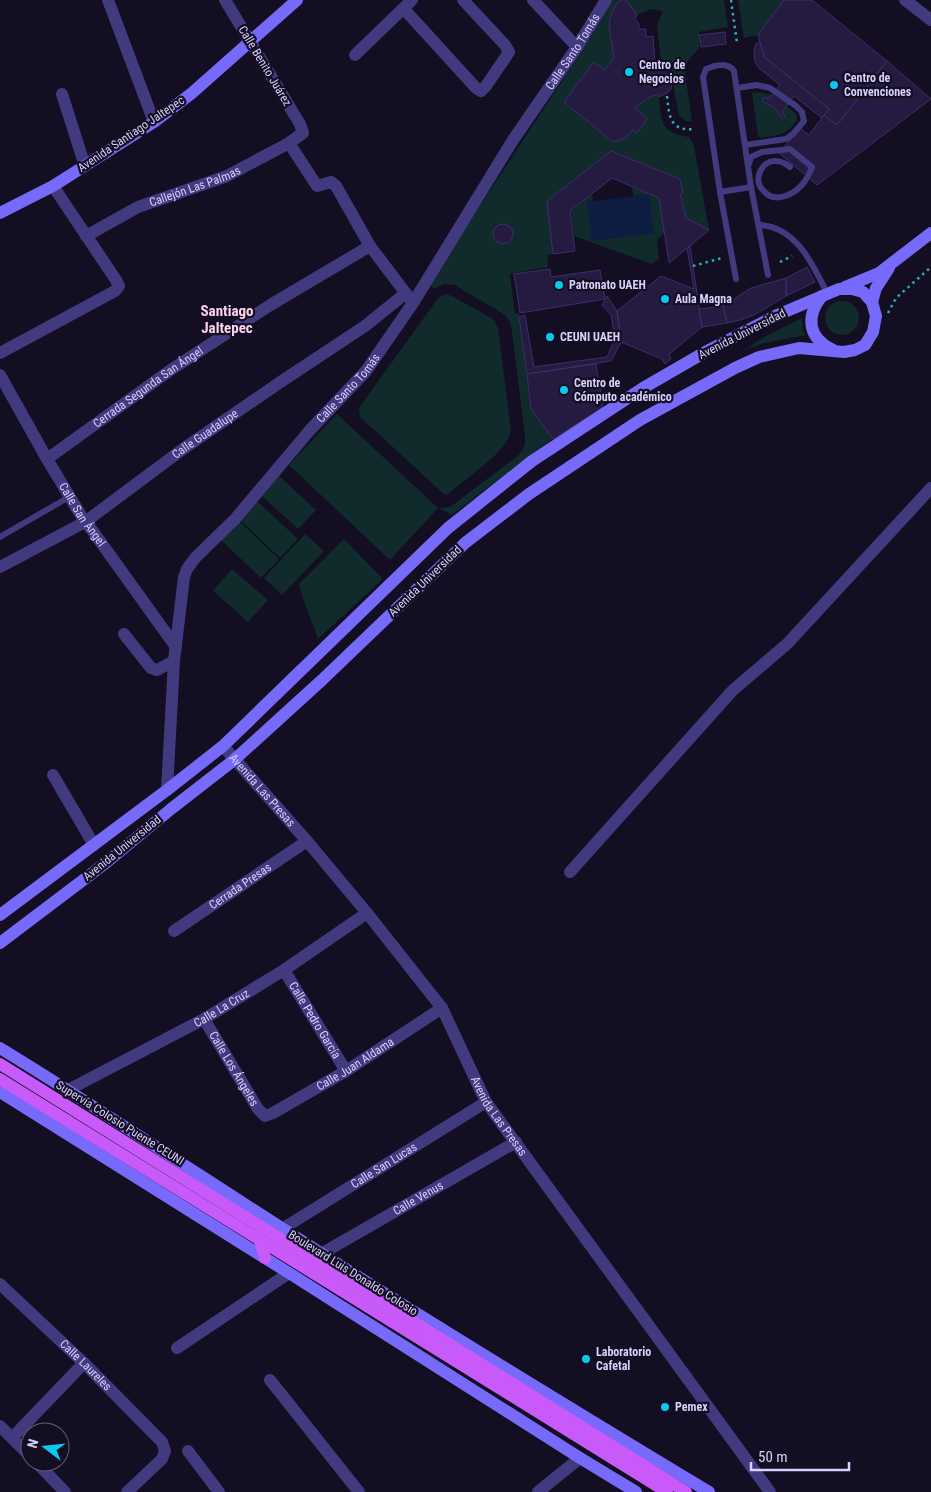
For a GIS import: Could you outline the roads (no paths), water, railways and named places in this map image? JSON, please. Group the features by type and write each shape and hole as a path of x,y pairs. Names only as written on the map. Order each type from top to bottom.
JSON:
{"main road":[{"name":"Supervía Colosio Puente CEUNI","path":"0,1064 223,1210"},
{"name":"Supervía Colosio Puente CEUNI","path":"0,1079 223,1210"},
{"path":"223,1210 686,1492"},
{"path":"262,1234 282,1229"},
{"path":"262,1234 265,1258"},
{"path":"262,1234 667,1492"}],"street":[{"path":"108,0 154,122"},
{"name":"Calle Benito Juárez","path":"225,0 300,124 303,133"},
{"path":"355,54 408,4 480,90 486,86 509,52 505,45 463,0"},
{"path":"533,0 577,47"},
{"name":"Calle Santo Tomás","path":"168,790 174,661 184,578 187,569 195,558 235,519 310,430 366,371 409,298 577,47 606,0"},
{"path":"905,0 931,20"},
{"name":"Avenida Santiago Jaltepec","path":"0,213 53,186 154,122 192,93 251,42 293,2"},
{"path":"62,94 85,166"},
{"name":"Callejón Las Palmas","path":"86,236 138,207 227,176 289,143 303,133"},
{"path":"289,143 317,186 331,182 336,186 370,246 409,298"},
{"path":"0,353 115,291 119,286 53,186"},
{"name":"Avenida Universidad","path":"0,915 168,790 223,746 456,522 532,462 643,388 746,327 775,312 879,273 931,233"},
{"name":"Cerrada Segunda San Ángel","path":"47,459 172,369 272,304 370,246"},
{"name":"Avenida Universidad","path":"872,302 876,288 896,260"},
{"name":"Avenida Universidad","path":"0,942 106,862 234,760 322,680 465,543 529,494 640,420 735,368 760,357 799,348 835,351 855,350 865,344 873,332 876,316 872,302 863,292 852,289 839,289"},
{"path":"824,294 815,305 811,317 812,327 817,338 825,346 835,351"},
{"name":"Calle Guadalupe","path":"0,567 85,522 215,427 409,298"},
{"name":"Calle San Ángel","path":"0,376 85,522 176,647"},
{"path":"570,872 733,690 787,644 931,488"},
{"path":"124,634 151,668 157,670 174,661"},
{"name":"Avenida Las Presas","path":"223,746 307,841 442,1008 486,1102 770,1492"},
{"path":"52,775 94,845"},
{"name":"Cerrada Presas","path":"174,931 307,841"},
{"name":"Calle La Cruz","path":"68,1090 204,1019 284,970 367,913"},
{"name":"Calle Pedro García","path":"284,970 346,1070"},
{"name":"Calle Juan Aldama","path":"264,1116 273,1113 346,1070 442,1008"},
{"name":"Calle Los Ángeles","path":"204,1019 264,1116"},
{"name":"Boulevard Luis Donaldo Colosio","path":"0,1048 321,1254 536,1388 709,1492"},
{"path":"0,1092 636,1492"},
{"name":"Calle San Lucas","path":"282,1229 486,1102"},
{"name":"Calle Venus","path":"321,1254 516,1142"},
{"path":"177,1348 289,1273"},
{"name":"Calle Laureles","path":"0,1284 84,1363 162,1442 165,1451 162,1459 127,1492"},
{"path":"12,1438 84,1363"},
{"path":"270,1380 358,1492"},
{"path":"0,1426 20,1446"},
{"path":"188,1451 219,1492"},
{"path":"538,1492 580,1458"},
{"path":"46,1472 65,1492"}],"lane":[{"path":"736,279 720,192 703,77 705,70 710,67 724,65 731,67 734,71 748,165 768,274"},
{"path":"737,88 756,85 770,88 796,106 802,112 804,120 786,138 745,145"},
{"path":"748,165 751,157 762,152 790,149 812,167 806,181 798,189 788,195 774,197 761,189 758,181 760,172 764,165 770,162 776,161 790,167"},
{"path":"720,192 752,187"},
{"path":"760,226 775,228 796,242 807,255 824,294"},
{"path":"0,537 69,497"}],"water":[{"path":"649,194 654,233 592,241 587,202"}],"place":[{"name":"Centro de Negocios","path":"629,72"},
{"name":"Centro de Convenciones","path":"834,85"},
{"name":"Patronato UAEH","path":"559,285"},
{"name":"Aula Magna","path":"665,299"},
{"name":"CEUNI UAEH","path":"550,337"},
{"name":"Centro de Cómputo académico","path":"564,390"},
{"name":"Laboratorio Cafetal","path":"586,1359"},
{"name":"Pemex","path":"665,1407"}],"district":[{"name":"Santiago Jaltepec","path":"227,320"}]}
